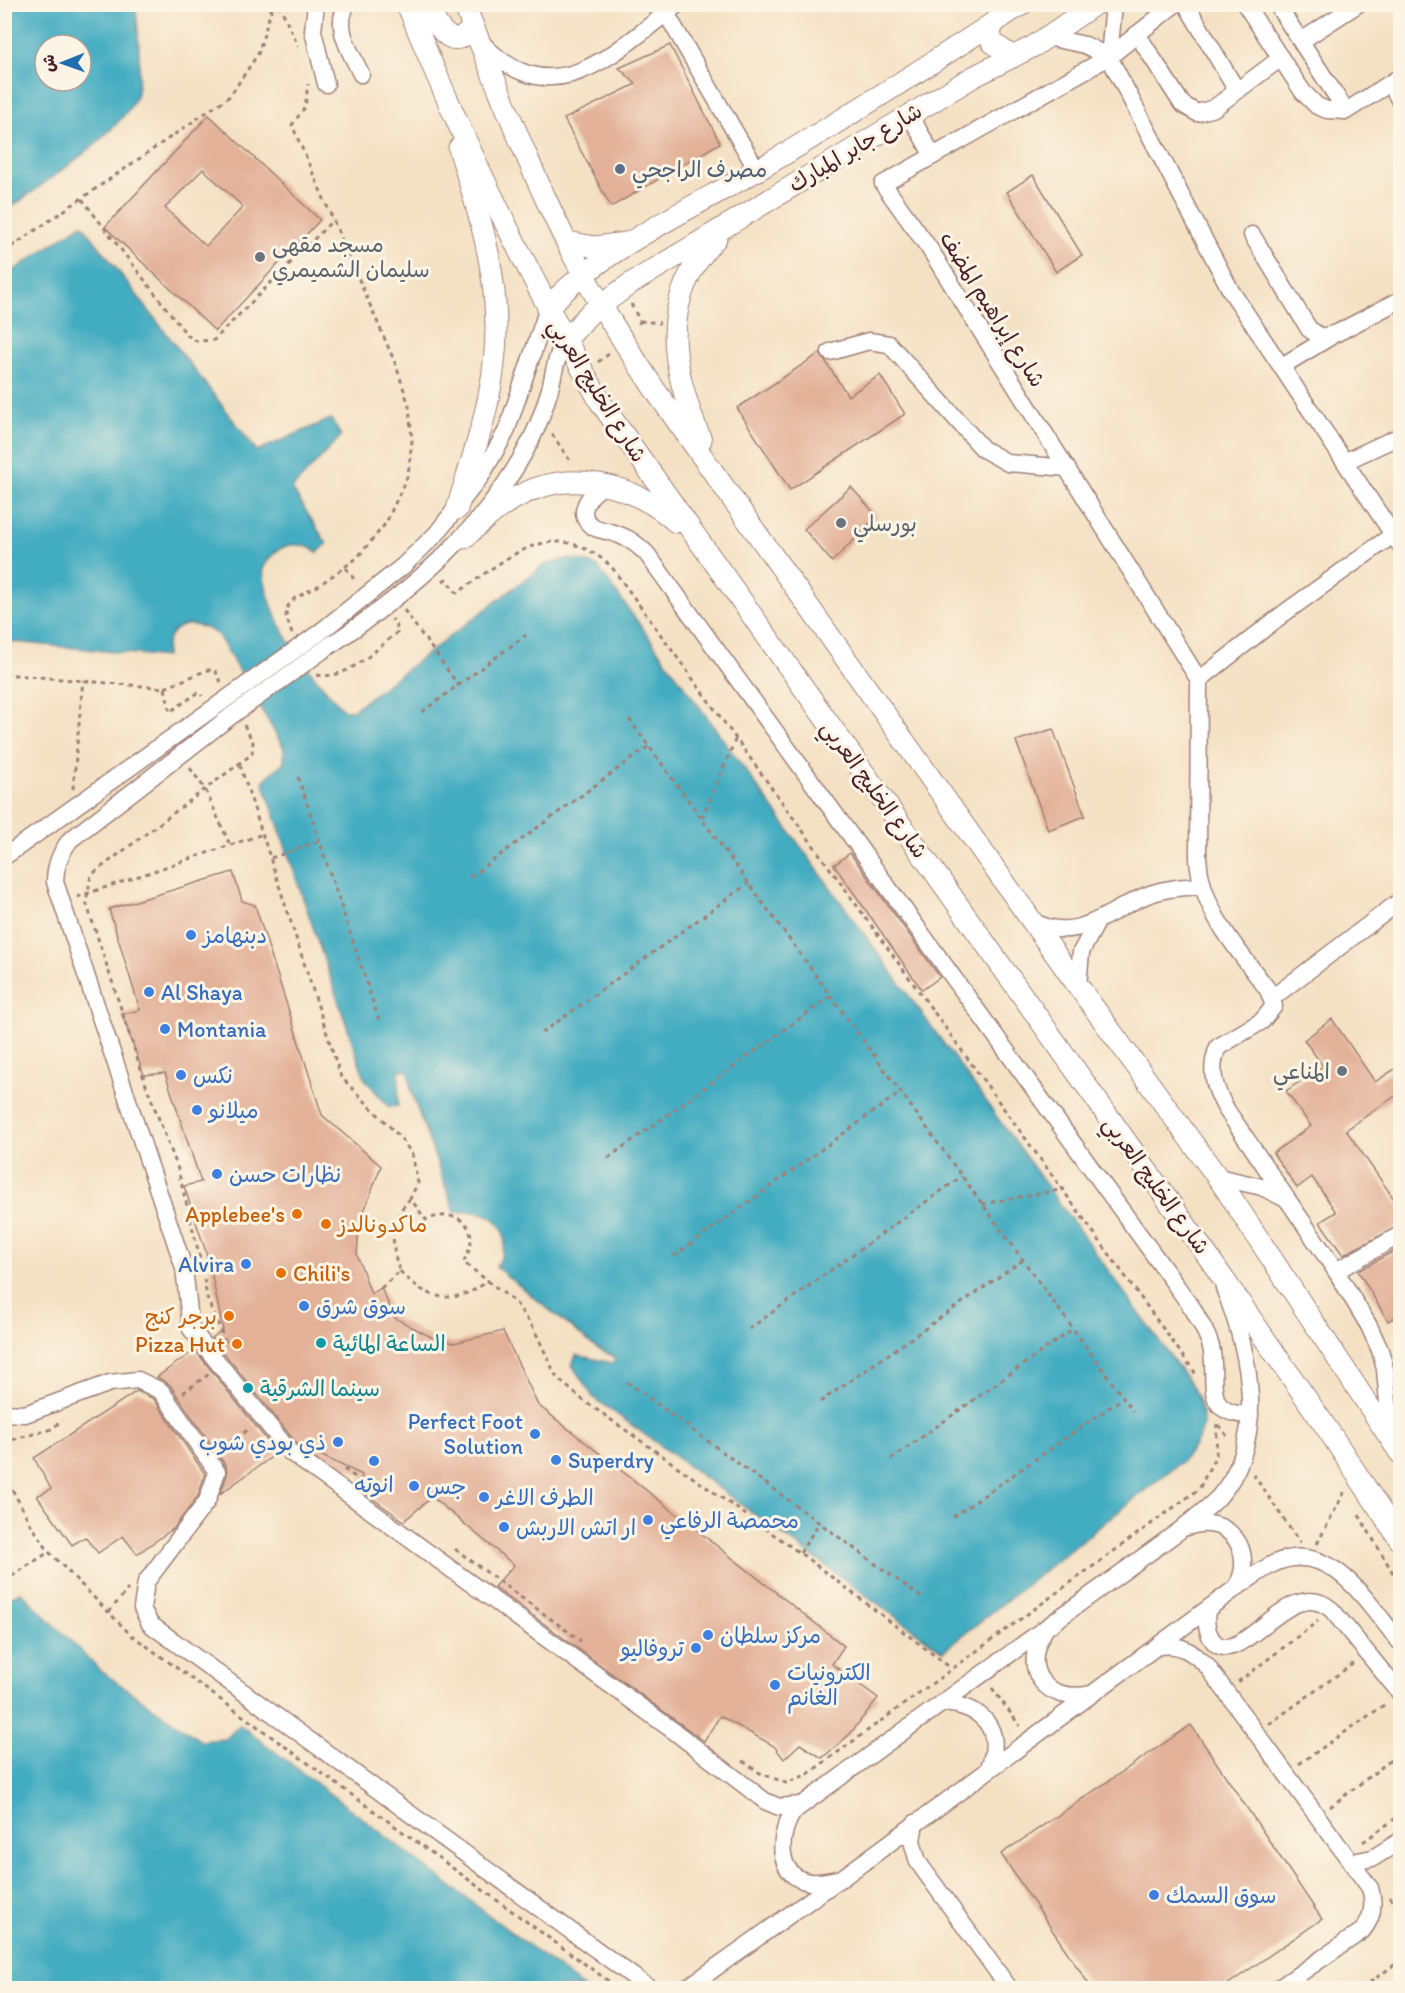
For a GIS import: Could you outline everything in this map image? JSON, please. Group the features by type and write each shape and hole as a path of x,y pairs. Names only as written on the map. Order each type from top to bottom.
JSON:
{"main road":[{"path":"464,4 567,242 600,304 655,390 1078,986 1218,1178 1396,1445"},
{"name":"شارع جابر المبارك","path":"548,308 584,275 635,241 900,85 1022,4"},
{"name":"شارع جابر المبارك","path":"565,341 600,304 735,218 1047,37 1095,4"},
{"path":"411,5 440,32 449,37 460,38 467,34 476,34"},
{"name":"شارع الخليج العربي","path":"411,5 437,78 548,308 601,403 1209,1258 1401,1540"},
{"path":"996,21 990,30 992,42 1012,57"},
{"path":"437,78 485,236 496,311 495,361 490,393 457,509"},
{"path":"718,478 683,393 677,369 675,325 680,292 696,261 735,218"},
{"path":"567,242 605,248 635,241"},
{"path":"464,538 504,505 534,489 583,481 623,489 660,508 714,564"}],"street":[{"path":"316,4 313,31 326,84"},
{"path":"347,4 342,16 343,32 361,74"},
{"path":"1114,4 1109,57 1231,291 1397,540 1283,614 1200,680 1198,858 1202,886 1216,919 1272,998 1274,1006 1270,1014 1218,1047 1213,1076 1219,1097 1336,1271 1393,1371 1396,1445"},
{"name":"شارع إبراهيم المضف","path":"1175,4 1109,57 883,184 929,248 1200,680"},
{"path":"1186,4 1237,91"},
{"path":"1245,4 1309,100 1327,110 1346,111 1396,80 1401,102"},
{"path":"1301,41 1358,4"},
{"path":"1278,7 1346,111"},
{"path":"476,34 498,59 525,72 549,77 571,76 600,62 672,9 757,170"},
{"path":"1137,34 1186,108 1197,112 1209,111 1281,58"},
{"path":"1047,37 1079,43 1109,57"},
{"path":"910,115 933,156"},
{"path":"1252,236 1310,329 1321,337 1330,337"},
{"path":"1282,366 1330,337 1401,300"},
{"path":"324,640 403,566 457,509 481,476 506,432 548,308"},
{"path":"4,857 71,809 226,709 324,640 398,596 464,538 491,504 530,441 565,341"},
{"path":"830,352 869,341 888,344 982,449 1008,463 1066,468"},
{"path":"1346,461 1401,436"},
{"path":"605,486 592,493 586,502 584,517 587,522 596,528 632,540 653,561 1193,1309 1211,1347 1212,1383 1219,1403 1233,1415 1250,1416"},
{"path":"226,709 70,840 60,857 55,873 62,902 184,1268 191,1329 290,1452 675,1732 765,1801 779,1807 800,1805"},
{"path":"1032,921 1058,928 1096,924 1151,894 1166,889 1202,886"},
{"path":"1272,998 1401,901"},
{"path":"1078,986 1081,952 1096,924"},
{"path":"1218,1178 1262,1187 1287,1199"},
{"path":"1336,1271 1401,1234"},
{"path":"842,1878 809,1882 797,1877 788,1866 782,1852 782,1836 790,1815 800,1805 983,1675 1179,1531 1218,1497 1230,1481 1241,1456 1250,1416 1249,1381 1240,1335 1224,1290 1209,1258"},
{"path":"4,1413 25,1414 100,1386 128,1379 146,1383 161,1391 218,1472 214,1488 202,1508 144,1587 142,1608 150,1624 649,1989"},
{"path":"1179,1531 1207,1523 1220,1525 1231,1532 1238,1544 1242,1561 1241,1579 1236,1588"},
{"path":"687,1989 1236,1588 1274,1564 1292,1558 1311,1558 1336,1569 1401,1642"},
{"path":"1207,1611 1206,1626 1209,1636 1223,1647 1237,1644 1297,1603 1318,1602 1332,1610 1400,1693"},
{"path":"1044,1630 1035,1654 1036,1669 1042,1683 1060,1695 1079,1697 1093,1693"},
{"path":"1159,1646 1180,1647 1196,1655 1349,1858 1372,1895 1371,1918 1362,1931 1279,1989"},
{"path":"943,1703 970,1708 988,1722 993,1746 988,1770"},
{"path":"915,1823 912,1841 918,1862 1009,1989"},
{"path":"1349,1858 1373,1858 1401,1841"}],"path":[{"path":"4,252 230,96 258,54 273,4"},
{"path":"279,4 301,53"},
{"path":"292,636 286,616 291,602 357,558 386,523 408,475 412,441 410,406 396,364 292,125 305,107 307,74"},
{"path":"81,199 187,334 206,342 214,340 333,220"},
{"path":"438,584 446,579 457,593 521,550 551,541 578,543 593,550 611,566 1065,1189 1202,1383"},
{"path":"346,567 358,584"},
{"path":"311,670 326,676 350,668 399,631 390,617 411,602"},
{"path":"403,608 459,687"},
{"path":"422,712 459,687 526,635"},
{"path":"4,674 165,688 170,712 199,692"},
{"path":"71,809 83,680"},
{"path":"629,719 1133,1411"},
{"path":"702,818 736,738"},
{"path":"470,877 649,746"},
{"path":"202,1268 177,1166 147,1088 86,902 86,894 91,875 240,765 254,749"},
{"path":"188,765 205,789 230,845"},
{"path":"240,765 341,1077 400,1137 412,1154 418,1184 399,1215 393,1235 396,1261 400,1271 421,1291 437,1297 465,1295 489,1280"},
{"path":"298,777 379,1020"},
{"path":"62,902 263,834"},
{"path":"271,858 320,842"},
{"path":"542,1033 749,883"},
{"path":"608,1158 831,996"},
{"path":"674,1256 901,1092"},
{"path":"749,1329 962,1176"},
{"path":"982,1204 1065,1189"},
{"path":"410,1198 426,1220 447,1213 460,1217 468,1228 471,1238 470,1253 463,1262 515,1302 534,1329 557,1378 583,1400 800,1553 951,1668"},
{"path":"820,1402 1023,1260"},
{"path":"381,1288 400,1271"},
{"path":"170,1403 233,1354 224,1341 204,1278"},
{"path":"891,1459 1073,1329"},
{"path":"627,1383 922,1598"},
{"path":"953,1517 1124,1398"},
{"path":"207,1457 264,1419"},
{"path":"741,1760 760,1773 786,1783 808,1774 1199,1489 1216,1455 1217,1420 1311,1558 1344,1490 1350,1499"},
{"path":"336,1464 378,1494"},
{"path":"1355,1509 1401,1586"},
{"path":"800,1553 819,1523"},
{"path":"452,1547 582,1642"},
{"path":"4,1581 50,1552"},
{"path":"1225,1692 1332,1610"},
{"path":"1256,1733 1368,1653"},
{"path":"969,1655 1030,1739"},
{"path":"1286,1773 1400,1693"},
{"path":"1318,1816 1401,1753"},
{"path":"1349,1858 1401,1815"},
{"path":"1362,1989 1401,1961"}],"water":[{"path":"5,4 135,5 139,68 134,101 110,131 56,175 5,212"},
{"path":"82,224 257,451 331,419 341,436 292,489 327,544 318,552 301,545 286,546 273,554 263,569 273,609 292,646 344,710 353,710 544,565 571,559 598,567 1192,1386 1201,1408 1203,1425 1196,1442 1182,1461 943,1651 593,1397 572,1365 576,1355 613,1363 615,1357 597,1348 496,1267 504,1243 503,1232 499,1224 491,1217 481,1213 455,1213 411,1091 409,1071 399,1070 398,1106 389,1107 365,1079 263,781 284,762 284,748 218,635 199,626 182,626 170,636 166,657 5,641 4,304 10,289 7,275"},
{"path":"21,1592 101,1671 201,1741 225,1739 240,1725 584,1988 5,1988 4,1600"}],"building":[{"path":"670,45 720,143 611,207 564,119 636,84 619,68"},
{"path":"209,115 320,220 215,331 105,227","holes":["203,169 243,207 206,246 165,208"]},
{"path":"1033,175 1082,255 1056,272 1007,192"},
{"path":"820,353 848,396 880,375 905,414 790,490 737,408"},
{"name":"بورسلي","path":"851,487 877,516 832,562 804,529"},
{"path":"1053,729 1085,816 1048,830 1016,741"},
{"path":"850,853 940,977 922,990 834,865"},
{"name":"سوق شرق","path":"233,872 242,901 255,905 322,1115 381,1166 359,1225 357,1255 371,1294 381,1288 395,1318 433,1338 454,1343 503,1331 538,1405 844,1646 832,1664 878,1698 850,1734 822,1758 800,1744 784,1759 774,1746 720,1716 704,1741 494,1587 514,1565 432,1497 404,1521 359,1489 362,1475 297,1444 212,1338 223,1330 209,1261 184,1186 201,1182 165,1073 144,1075 122,1014 140,1010 109,909"},
{"path":"1332,1019 1375,1082 1401,1065 1401,1092 1346,1130 1401,1209 1401,1225 1343,1255 1320,1222 1336,1212 1312,1177 1297,1188 1273,1153 1311,1126 1286,1091 1323,1066 1304,1040"},
{"path":"1401,1247 1401,1314 1388,1321 1358,1271"},
{"path":"195,1350 277,1453 220,1494 227,1475 226,1466 170,1385 157,1377"},
{"path":"137,1391 154,1399 205,1474 198,1496 174,1528 137,1554 123,1536 98,1553 85,1537 72,1545 37,1496 51,1489 34,1458"},
{"path":"1191,1725 1322,1919 1221,1989 1092,1989 1001,1854"}],"place":[{"name":"مصرف الراجحي","path":"620,169"},
{"name":"مسجد مقهى سليمان الشميمري","path":"260,257"},
{"name":"بورسلي","path":"841,523"},
{"name":"دبنهامز","path":"191,935"},
{"name":"Al Shaya","path":"149,992"},
{"name":"Montania","path":"165,1029"},
{"name":"المناعي","path":"1342,1071"},
{"name":"نكس","path":"181,1075"},
{"name":"ميلانو","path":"197,1110"},
{"name":"نظارات حسن","path":"217,1174"},
{"name":"Applebee's","path":"297,1214"},
{"name":"ماكدونالدز","path":"326,1224"},
{"name":"Alvira","path":"246,1264"},
{"name":"Chili's","path":"281,1273"},
{"name":"سوق شرق","path":"304,1306"},
{"name":"برجر كنج","path":"229,1316"},
{"name":"الساعة المائية","path":"321,1343"},
{"name":"Pizza Hut","path":"237,1344"},
{"name":"سينما الشرقية","path":"248,1388"},
{"name":"Perfect Foot Solution","path":"535,1434"},
{"name":"ذي بودي شوب","path":"338,1442"},
{"name":"Superdry","path":"556,1460"},
{"name":"انوته","path":"374,1461"},
{"name":"جس","path":"414,1486"},
{"name":"الطرف الاغر","path":"484,1497"},
{"name":"محمصة الرفاعي","path":"648,1520"},
{"name":"ار اتش الاربش","path":"504,1527"},
{"name":"مركز سلطان","path":"708,1635"},
{"name":"تروفاليو","path":"696,1648"},
{"name":"الكترونيات الغانم","path":"775,1685"},
{"name":"سوق السمك","path":"1154,1895"}]}
